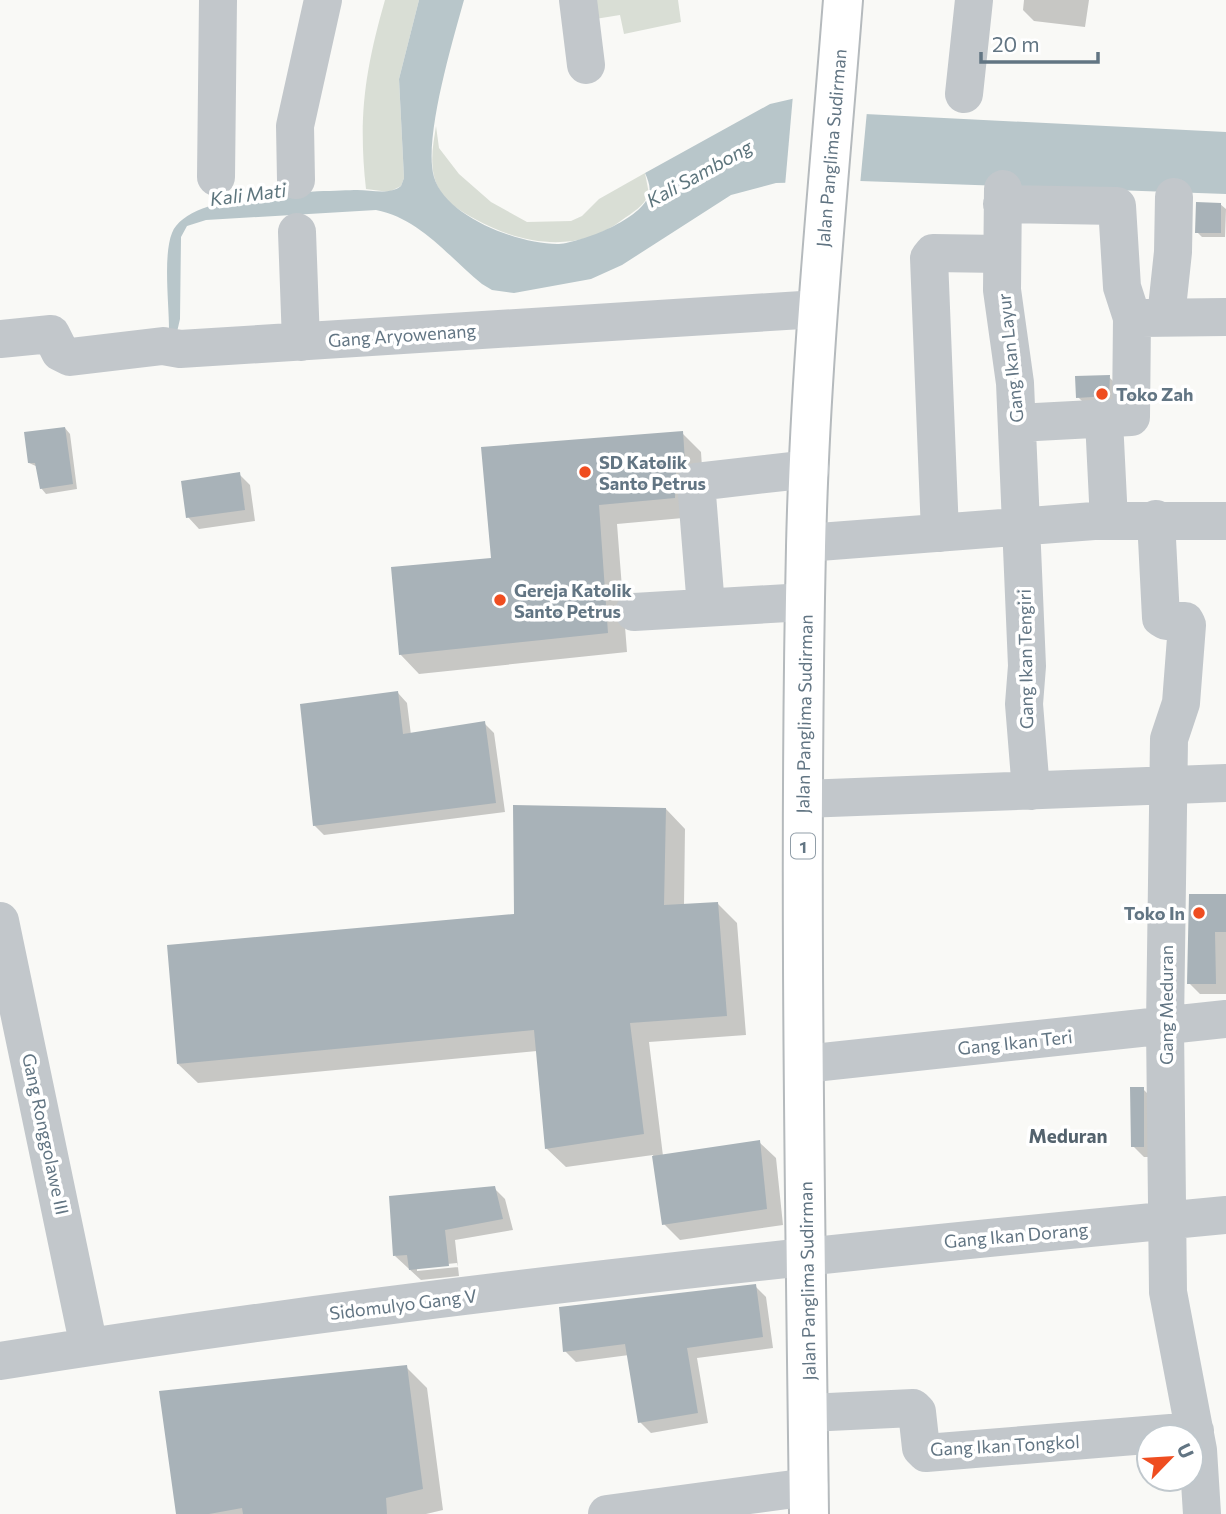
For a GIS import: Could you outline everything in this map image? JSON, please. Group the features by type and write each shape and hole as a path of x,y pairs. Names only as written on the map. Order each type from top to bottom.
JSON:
{"highway":[{"name":"Jalan Panglima Sudirman","path":"809,1501 803,799 806,543 822,248 843,0"}],"street":[{"path":"216,177 218,0"},
{"path":"296,180 295,126 323,0"},
{"path":"578,0 586,65"},
{"path":"964,94 974,0"},
{"name":"Gang Ikan Layur","path":"1020,527 1017,423 1001,254 1003,196 1117,206 1122,286 1149,318"},
{"path":"1017,423 1132,416 1149,318 1173,252 1174,197"},
{"path":"297,232 301,342"},
{"path":"940,533 929,261 933,253 1001,254"},
{"name":"Gang Aryowenang","path":"0,339 47,333 70,357 163,346 180,349 818,309"},
{"path":"1149,318 1226,317"},
{"path":"1104,419 1109,521"},
{"path":"706,607 696,482 810,469"},
{"name":"Gang Meduran","path":"1156,519 1161,618 1166,621 1185,621 1187,625 1180,711 1168,739 1165,1026 1168,1292 1193,1423"},
{"path":"806,543 1109,521 1226,521"},
{"name":"Gang Ikan Tengiri","path":"1020,527 1028,679 1024,704 1031,791"},
{"path":"634,612 805,602"},
{"path":"803,799 1226,783"},
{"name":"Gang Ronggolawe III","path":"0,922 89,1347"},
{"name":"Gang Ikan Teri","path":"804,1064 1226,1020"},
{"name":"Gang Ikan Dorang","path":"806,1255 1226,1215"},
{"name":"Sidomulyo Gang V","path":"0,1361 89,1347 806,1255"},
{"name":"Gang Ikan Tongkol","path":"808,1413 913,1408 917,1412 921,1448 926,1453 1135,1436"},
{"name":"Gang Meduran","path":"1200,1493 1202,1514"},
{"path":"607,1514 809,1501"}],"shaded area":[{"path":"385,0 419,0 399,79 404,178 401,186 389,192 366,189 363,139 368,72"},
{"path":"586,0 678,0 681,22 624,34 620,15 589,20"},
{"path":"436,126 439,148 459,174 491,202 527,222 571,221 582,216 599,199 645,173 649,194 641,206 630,215 605,231 587,238 550,242 512,235 465,213 442,194 432,166"}],"water":[{"name":"Kali Sambong","path":"419,0 464,0 436,115 432,139 434,177 441,191 468,216 486,226 525,240 559,244 582,239 610,228 636,212 644,203 650,189 645,173 770,104 796,98 865,114 1226,132 1226,194 860,181 776,183 731,195 622,265 591,279 514,293 492,290 482,284 420,230 392,214 376,210 206,220 187,226 181,237 180,319 177,332 169,329 169,242 172,233 183,219 202,209 254,196 360,190 391,191 401,186 404,178 399,79"}],"pier":[{"path":"793,95 867,111 860,185 785,186"}],"building":[{"path":"1196,202 1221,203 1221,233 1195,233"},
{"path":"1110,375 1109,396 1076,398 1075,376"},
{"path":"65,427 73,484 40,489 35,463 28,463 24,432"},
{"path":"683,431 685,463 676,473 675,498 599,505 608,633 399,655 391,567 491,558 481,447"},
{"path":"240,472 245,510 186,518 181,481"},
{"path":"398,691 403,734 485,721 496,803 313,826 300,704"},
{"path":"513,805 666,808 664,905 718,902 727,1016 630,1023 644,1134 545,1149 534,1030 177,1064 167,945 514,914"},
{"path":"1189,894 1226,894 1226,932 1215,932 1216,984 1187,984"},
{"path":"1130,1087 1144,1087 1144,1147 1131,1147"},
{"path":"760,1140 767,1209 662,1225 652,1156"},
{"path":"495,1186 503,1219 445,1230 449,1266 409,1270 407,1255 393,1256 389,1196"},
{"path":"756,1284 763,1337 687,1348 698,1413 638,1423 625,1344 563,1352 559,1307"},
{"path":"407,1365 423,1489 386,1498 387,1514 243,1514 242,1508 209,1514 176,1514 159,1391"}],"place":[{"name":"Toko Zah","path":"1102,394"},
{"name":"SD Katolik Santo Petrus","path":"585,472"},
{"name":"Gereja Katolik Santo Petrus","path":"500,600"},
{"name":"Toko In","path":"1199,913"}],"district":[{"name":"Meduran","path":"1068,1135"}],"water label":[{"name":"Kali Mati","path":"248,194"}]}
